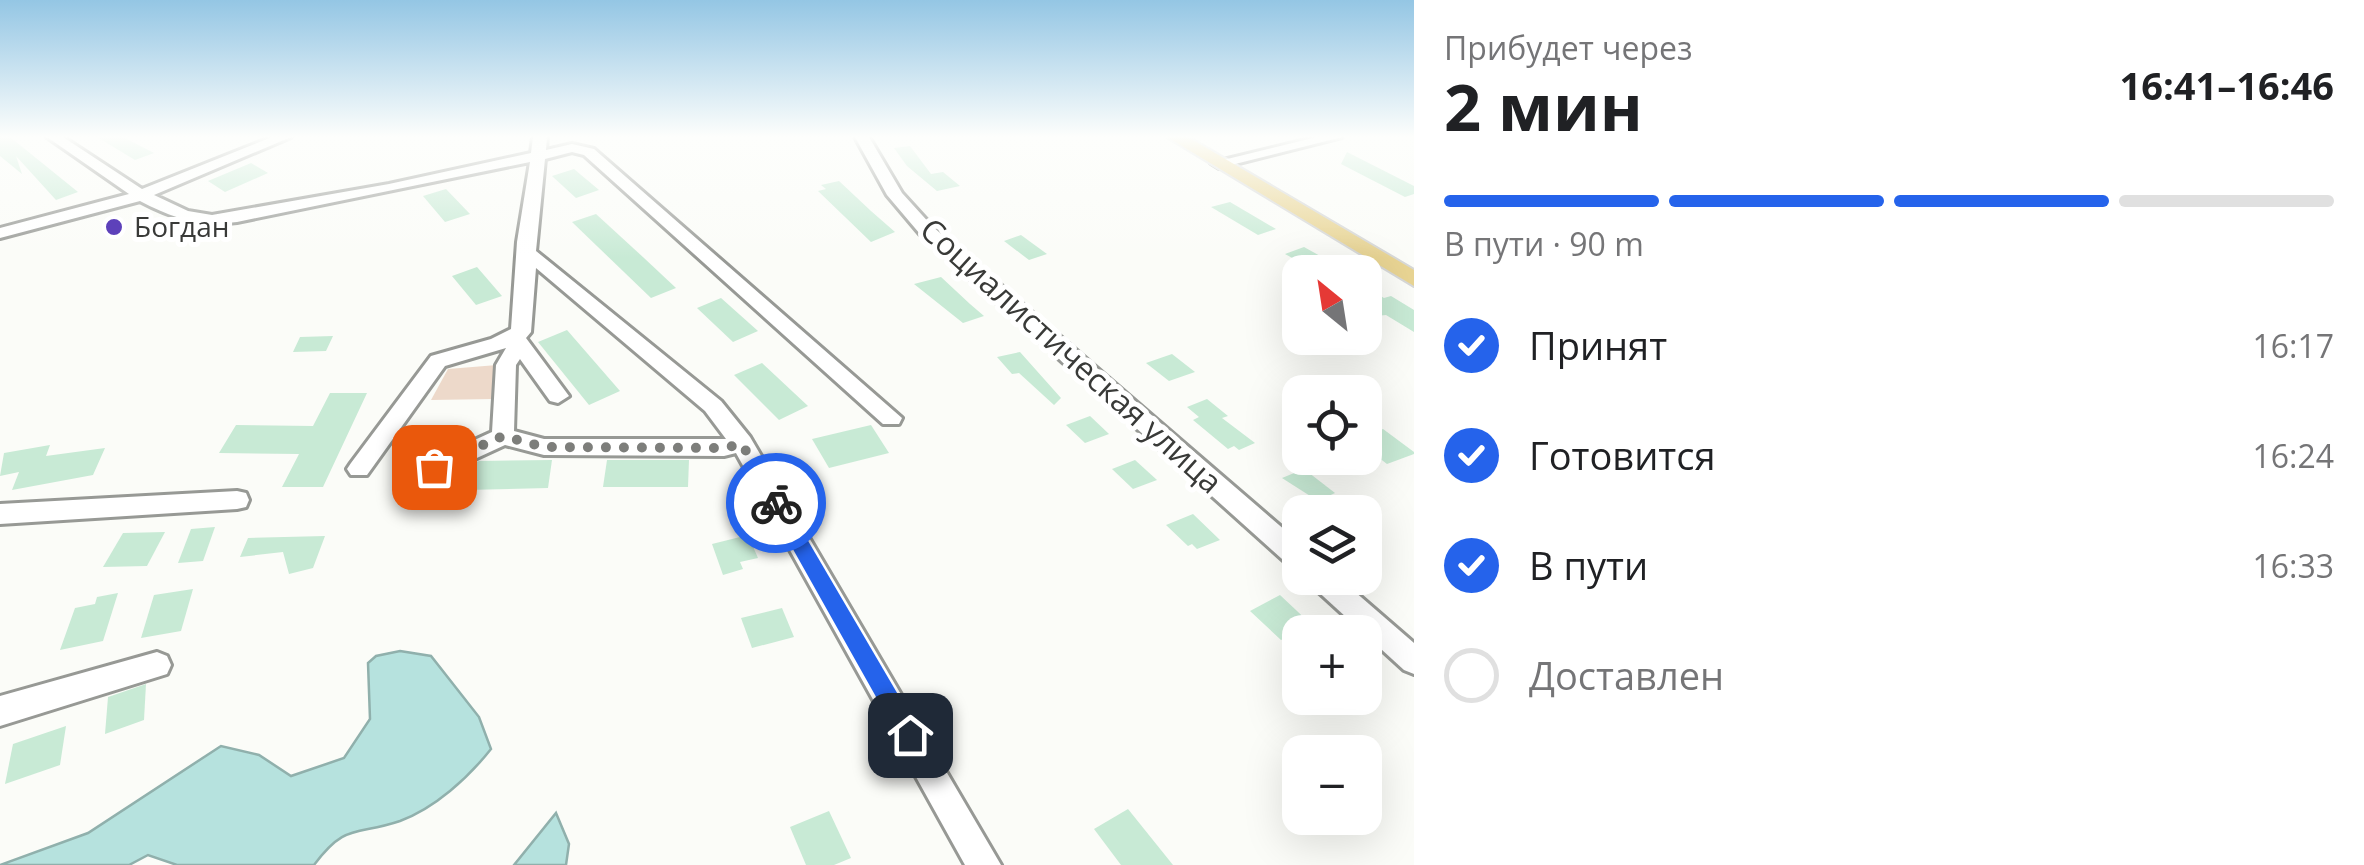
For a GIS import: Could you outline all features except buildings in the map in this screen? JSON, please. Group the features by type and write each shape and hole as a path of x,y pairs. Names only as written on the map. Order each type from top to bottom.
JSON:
{"main road":[{"path":"1244,177 1414,279"}],"street":[{"path":"119,177 180,214 201,219 364,194 425,177"},
{"path":"0,234 146,194 186,177"},
{"path":"503,436 506,365 521,332 535,177"},
{"path":"618,177 891,418"},
{"name":"Социалистическая улица","path":"885,177 926,230 1282,543"},
{"path":"528,253 712,406 742,444 984,865"},
{"path":"516,340 558,396"},
{"path":"359,469 438,361 516,340"},
{"path":"415,483 417,476 503,436 544,447 724,448 742,444"},
{"path":"0,514 237,500"},
{"path":"1340,595 1414,660"},
{"path":"0,711 158,665"}],"shaded area":[{"path":"497,365 494,399 431,400 448,369"}],"water":[{"path":"400,651 431,656 479,717 491,749 450,791 413,815 344,836 314,865 177,865 148,855 129,865 0,865 88,833 221,746 259,755 291,776 344,758 370,719 368,663 376,656"},
{"path":"556,813 569,844 566,865 514,865"}],"way so far":[{"path":"434,467 503,436 544,447 724,448 742,444 776,503"}],"place":[{"name":"Богдан","path":"114,227"}],"route":[{"path":"776,503 910,735"}]}
